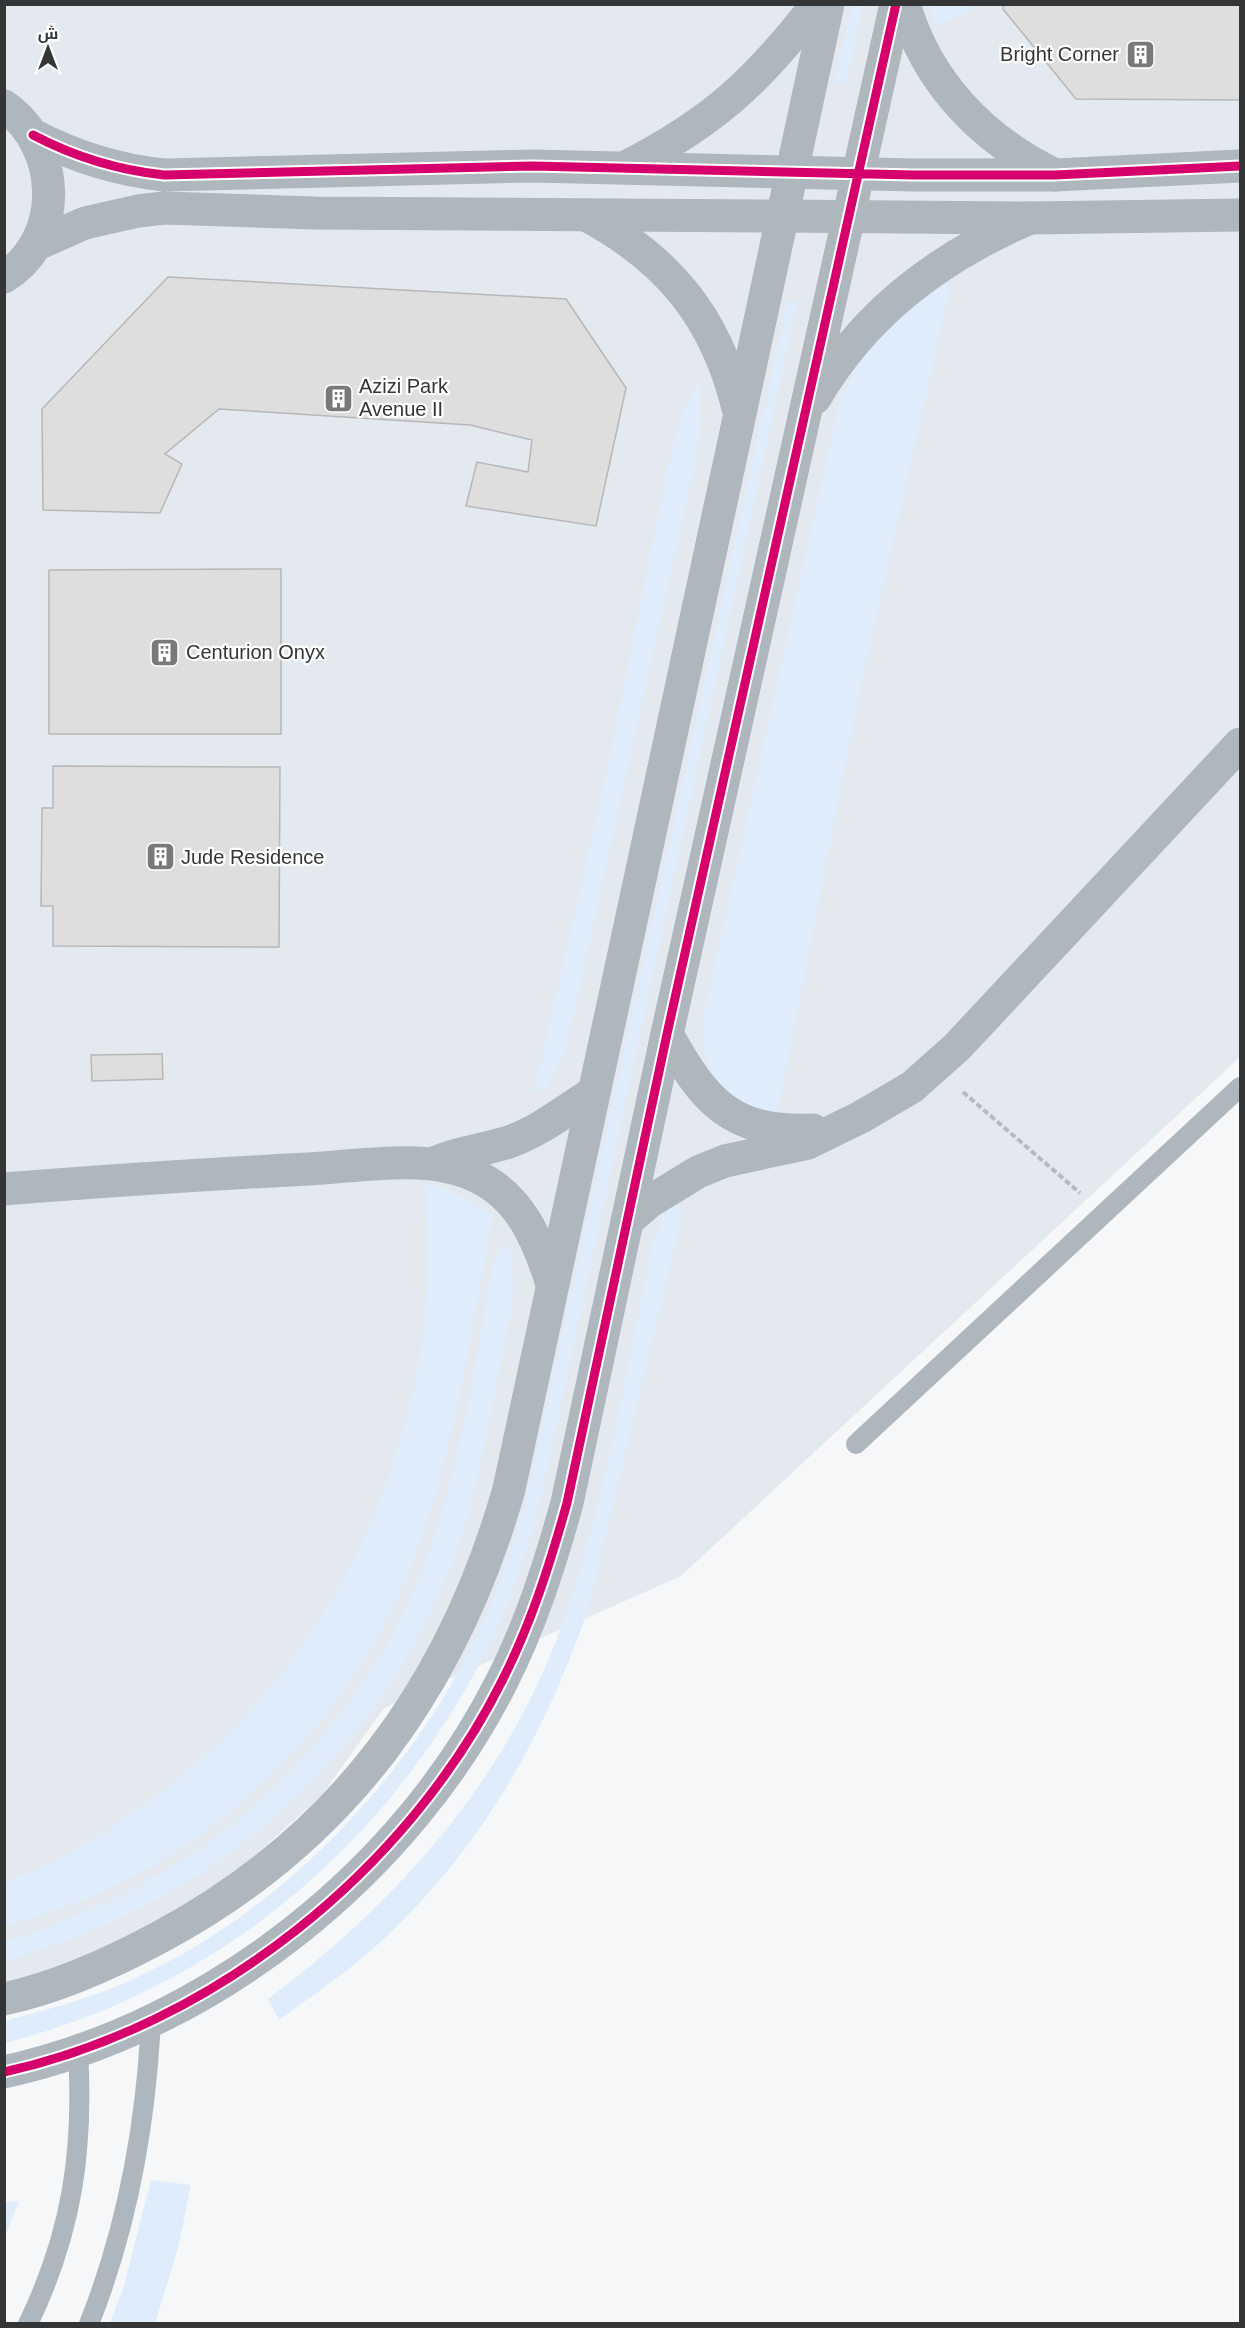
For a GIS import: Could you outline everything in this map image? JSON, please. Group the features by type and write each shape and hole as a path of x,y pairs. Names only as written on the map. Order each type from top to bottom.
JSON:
{"street":[{"path":"626,167 699,125 733,99 764,70 817,4"},
{"path":"4,1999 80,1974 128,1954 183,1925 236,1891 285,1853 330,1810 372,1764 408,1714 441,1661 469,1606 492,1548 509,1489 828,4"},
{"path":"4,2072 78,2051 151,2020 194,1998 249,1964 301,1926 349,1885 420,1806 470,1737 506,1672 529,1624 550,1564 567,1503 668,1034 896,4"},
{"path":"904,4 920,46 952,98 999,143 1026,161 1055,175"},
{"path":"4,106 33,135 83,159 137,172 164,175 416,167 626,167 858,174 1055,175 1240,166"},
{"path":"6,278 35,245 47,213 50,178 33,135"},
{"path":"35,245 94,221 138,210 164,208 315,213 1029,218 1240,215"},
{"path":"586,214 643,250 668,273 690,299 721,352 739,412"},
{"path":"804,418 825,382 849,348 907,289 965,249 1029,218"},
{"path":"627,1221 649,1202 698,1172 744,1156 802,1145 887,1103 936,1068 1240,744"},
{"path":"668,1034 694,1082 724,1110 743,1121 783,1131 833,1130"},
{"path":"4,1188 253,1171 434,1163 463,1151 495,1146 525,1136 593,1093"},
{"path":"434,1163 478,1177 497,1189 514,1205 529,1223 539,1244 552,1284"}],"lane":[{"path":"856,1444 1240,1087"},
{"path":"89,2324 117,2243 131,2188 148,2076 151,2020"},
{"path":"28,2324 56,2258 79,2156 81,2103 78,2051"}],"path":[{"path":"936,1068 1104,1214"}],"shaded area":[{"path":"5,5 1240,5 1240,1057 681,1576 384,1708 322,1795 225,1882 100,1960 5,1990"},
{"path":"852,5 863,5 846,84 835,83"},
{"path":"930,5 968,5 972,11 934,27"},
{"path":"951,282 858,698 777,1115 745,1106 733,1099 716,1080 706,1056 703,1017 840,400 860,364 885,332 916,305"},
{"path":"788,300 797,302 539,1507 514,1585 496,1631 456,1705 409,1774 356,1836 297,1892 231,1942 161,1983 85,2017 5,2043 5,2021 105,1991 164,1964 221,1930 275,1890 326,1845 372,1795 414,1742 450,1687 487,1614 505,1568 525,1505"},
{"path":"699,380 701,423 698,448 571,1025 561,1061 543,1092 535,1089 606,776 669,462 681,417"},
{"path":"426,1183 450,1191 493,1215 462,1382 432,1505 399,1594 375,1642 346,1687 313,1730 277,1769 237,1806 195,1839 115,1886 5,1927 5,1882 55,1861 87,1843 132,1813 192,1767 246,1715 294,1657 335,1594 369,1528 395,1458 415,1385 428,1294 429,1247"},
{"path":"674,1204 683,1211 588,1609 552,1701 507,1787 451,1866 419,1904 384,1939 346,1971 279,2020 268,1999 360,1922 442,1835 478,1787 510,1737 538,1684 561,1628 591,1533 614,1436 653,1241 666,1213"},
{"path":"508,1243 512,1259 514,1291 471,1504 453,1560 427,1619 395,1676 357,1729 315,1778 267,1823 215,1863 160,1897 102,1926 5,1961 5,1942 58,1924 109,1901 157,1876 203,1846 247,1812 287,1775 324,1734 358,1689 402,1618 424,1566 451,1480 461,1437 493,1261"},
{"path":"151,2180 191,2185 178,2248 155,2323 110,2323 124,2286"},
{"path":"19,2201 5,2236 5,2202"}],"building":[{"name":"Bright Corner","path":"1004,4 1240,4 1240,100 1076,99 1003,9"},
{"name":"Azizi Park Avenue II","path":"168,277 566,299 626,388 596,526 466,506 477,462 528,472 532,440 470,425 219,409 165,454 182,464 160,513 43,510 42,409"},
{"name":"Centurion Onyx","path":"281,569 281,734 49,734 49,570"},
{"name":"Jude Residence","path":"53,766 280,767 279,947 53,946 53,906 41,906 42,808 53,808"},
{"path":"162,1054 163,1079 92,1081 91,1055"}],"cycle path":[{"path":"4,2072 82,2050 157,2018 228,1978 296,1930 358,1876 413,1816 462,1750 502,1681 522,1638 547,1571 567,1503 667,1034 896,4"},
{"path":"33,135 65,150 97,161 130,170 164,175 533,166 914,175 1055,175 1240,166"}],"place":[{"name":"Bright Corner","path":"1140,54"},
{"name":"Azizi Park Avenue II","path":"338,398"},
{"name":"Centurion Onyx","path":"165,652"},
{"name":"Jude Residence","path":"160,857"}]}
